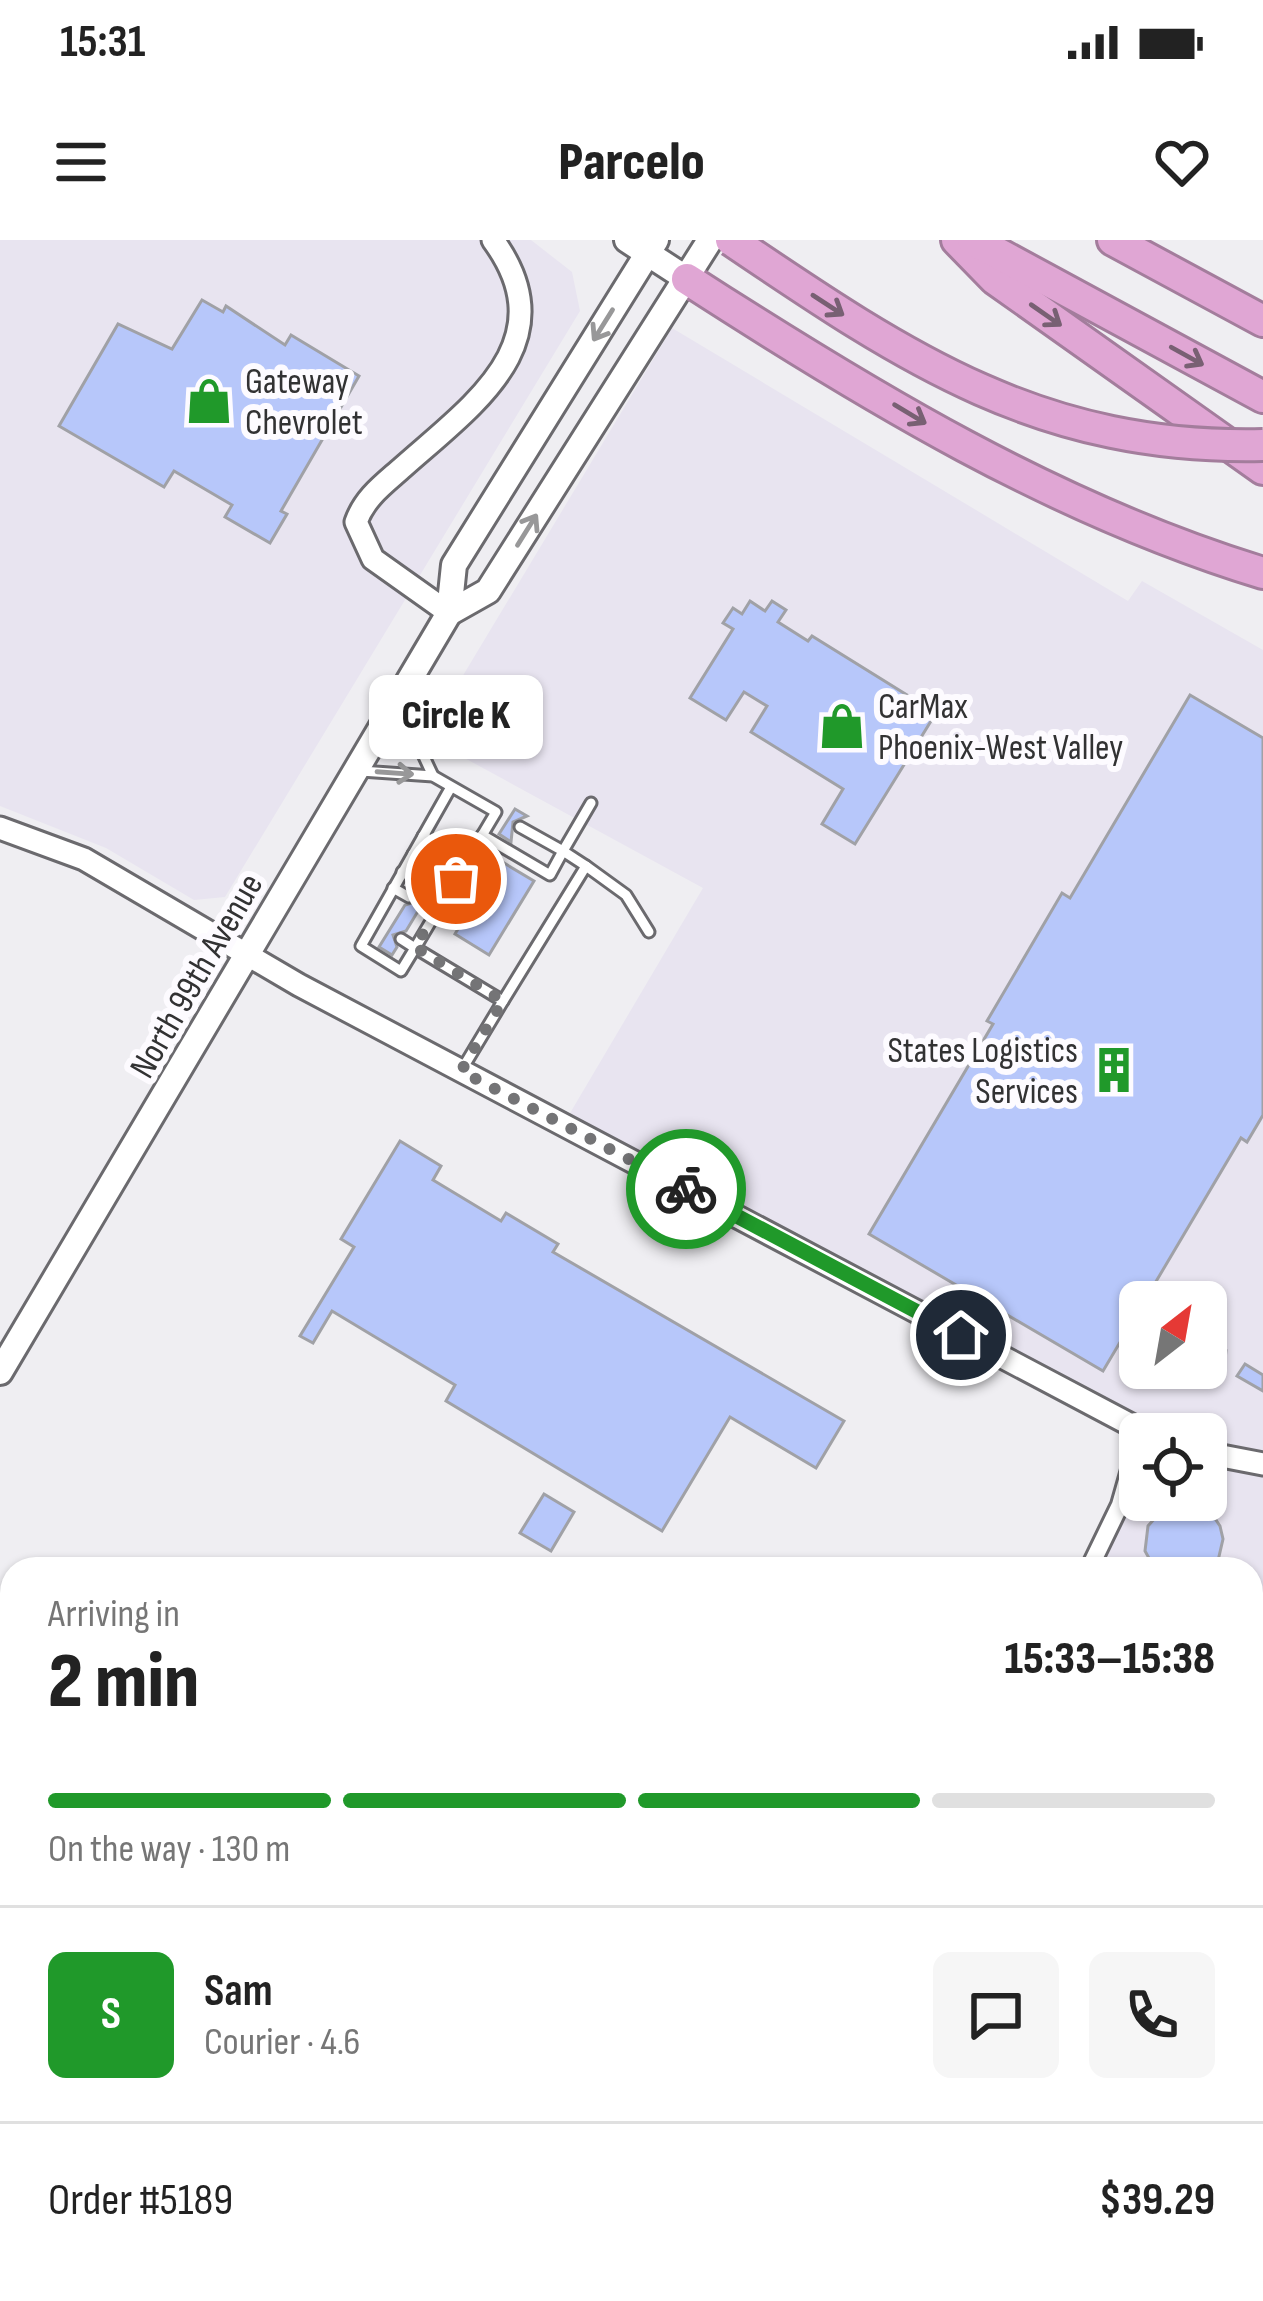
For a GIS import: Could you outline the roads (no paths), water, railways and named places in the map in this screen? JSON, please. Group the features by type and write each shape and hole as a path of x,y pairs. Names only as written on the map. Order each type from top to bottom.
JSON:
{"highway":[{"path":"731,240 890,345 989,395 1109,433 1185,445 1263,445"},
{"path":"957,240 995,279 1263,470"},
{"path":"974,240 1263,398"},
{"path":"1113,240 1263,321"},
{"path":"687,279 996,464 1110,517 1263,573"}],"main road":[{"name":"North 99th Avenue","path":"449,613 488,591 710,240"},
{"name":"North 99th Avenue","path":"0,1372 449,613 454,565 643,245"},
{"path":"643,245 687,279"}],"street":[{"path":"449,613 373,559 356,522 368,498 478,399 517,345 519,292 494,240"},
{"path":"0,828 84,859 461,1071 1119,1419"},
{"path":"1227,1458 1263,1464"},
{"path":"1095,1557 1119,1507"}],"lane":[{"path":"398,701 433,776"},
{"path":"357,770 433,776 508,819"},
{"path":"452,787 361,946 401,970 496,812"},
{"path":"482,835 550,875 591,802"},
{"path":"520,827 626,895 650,932"},
{"path":"423,836 440,846"},
{"path":"413,854 430,864"},
{"path":"453,854 466,861"},
{"path":"461,1071 586,866"},
{"path":"442,871 456,879"},
{"path":"402,872 419,881"},
{"path":"394,888 410,897"},
{"path":"431,889 446,897"},
{"path":"385,903 400,912"},
{"path":"422,904 436,913"},
{"path":"413,920 427,928"},
{"path":"374,923 388,931"},
{"path":"401,939 503,1001"}],"place":[{"name":"Gateway Chevrolet","path":"209,401"},
{"name":"CarMax Phoenix-West Valley","path":"842,726"},
{"name":"Circle K","path":"456,879"},
{"name":"States Logistics Services","path":"1114,1070"}]}
